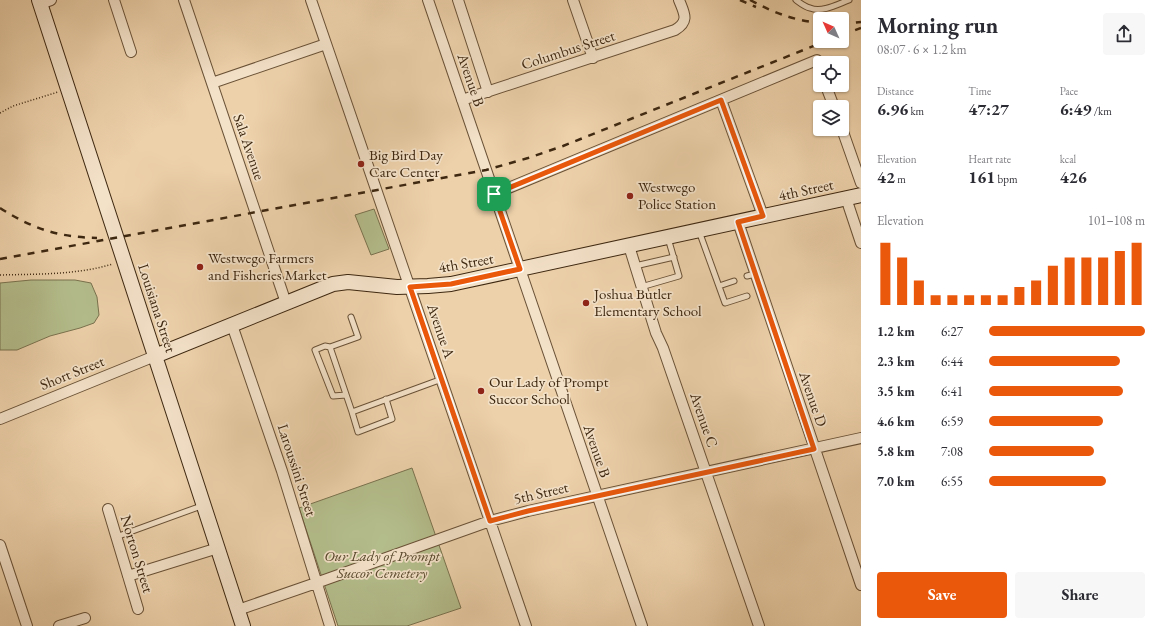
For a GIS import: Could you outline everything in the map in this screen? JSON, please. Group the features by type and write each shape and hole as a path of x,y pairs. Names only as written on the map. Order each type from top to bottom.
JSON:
{"main road":[{"name":"Louisiana Street","path":"44,1 67,89 243,626"},
{"name":"4th Street","path":"155,356 333,284 348,282 410,287 451,284 861,195"}],"street":[{"path":"114,0 131,52"},
{"name":"Sala Avenue","path":"184,0 286,303"},
{"name":"Avenue A","path":"311,0 526,626"},
{"name":"Avenue B","path":"428,0 642,626"},
{"name":"Avenue B","path":"458,0 488,92"},
{"path":"573,0 593,58"},
{"name":"Columbus Street","path":"462,100 675,30 682,25 684,16 679,0"},
{"path":"212,83 326,44"},
{"path":"494,194 813,62"},
{"path":"721,100 763,216"},
{"path":"844,136 861,183"},
{"path":"846,198 861,243"},
{"name":"Avenue D","path":"738,222 751,275 861,585"},
{"name":"Avenue C","path":"629,246 656,333 663,348 759,626"},
{"name":"Laroussini Street","path":"232,325 282,471 330,626"},
{"name":"Short Street","path":"0,419 155,356"},
{"name":"5th Street","path":"238,610 316,584 490,521 528,511 861,438"},
{"name":"Norton Street","path":"108,509 138,609"},
{"path":"0,545 27,626"},
{"path":"128,576 218,548"},
{"path":"59,626 85,618"}],"lane":[{"path":"796,0 808,8 816,10 832,7 849,0"},
{"path":"698,230 725,303 747,296"},
{"path":"642,287 679,276 668,237"},
{"path":"635,266 674,257"},
{"path":"719,286 734,281"},
{"path":"346,395 334,396 315,350 325,346 330,347 358,337 351,317"},
{"path":"330,347 358,432 392,419 386,400"},
{"path":"352,412 442,379"},
{"path":"116,537 204,505"}],"path":[{"path":"0,114 13,106 67,89"},
{"path":"0,275 71,273 96,269 124,260"}],"green space":[{"path":"374,209 389,249 371,255 355,215"},
{"path":"31,280 75,280 91,283 97,297 99,315 94,323 80,328 50,336 17,350 0,350 0,283"},
{"name":"Our Lady of Prompt Succor Cemetery","path":"412,468 461,608 407,626 338,626 299,508"}],"railway":[{"path":"740,0 756,7"},
{"path":"750,0 784,15 813,22"},
{"path":"849,23 861,22"},
{"path":"849,32 861,28"},
{"path":"0,259 486,170 563,146 813,46"},
{"path":"0,208 35,226 58,234 97,238"}],"place":[{"name":"Big Bird Day Care Center","path":"361,164"},
{"name":"Westwego Police Station","path":"630,196"},
{"name":"Westwego Farmers and Fisheries Market","path":"200,267"},
{"name":"Joshua Butler Elementary School","path":"586,303"},
{"name":"Our Lady of Prompt Succor School","path":"481,391"}],"route":[{"path":"721,100 763,216 738,222 814,449 528,511 490,521 410,287 451,284 520,269 494,194 721,100"}]}
